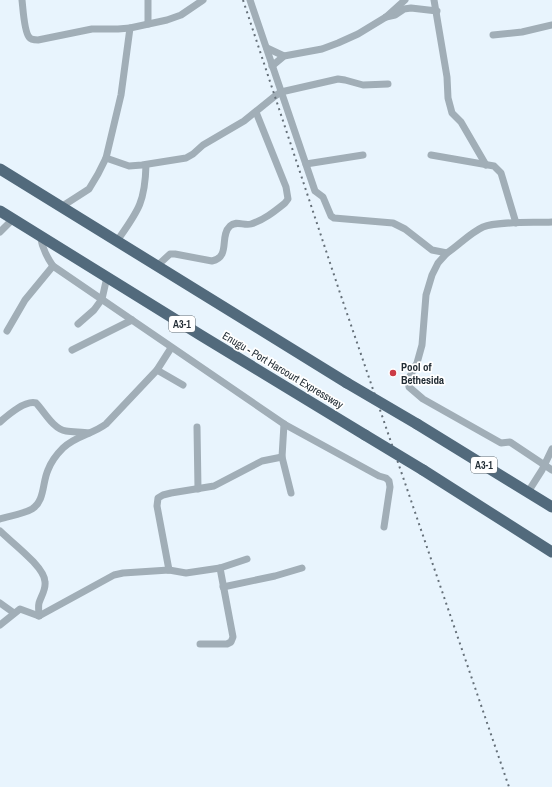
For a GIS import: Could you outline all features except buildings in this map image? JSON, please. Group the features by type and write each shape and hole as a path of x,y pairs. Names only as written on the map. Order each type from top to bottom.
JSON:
{"highway":[{"name":"Enugu - Port Harcourt Expressway","path":"0,169 347,383 552,507"},
{"name":"Enugu - Port Harcourt Expressway","path":"0,210 202,336 366,434 552,552"}],"street":[{"path":"22,0 28,36 33,40 92,29 118,30 167,20 181,15 203,0"},
{"path":"148,0 148,24"},
{"path":"250,0 315,191 323,197 331,216 334,218 393,223 405,229 432,250 447,253"},
{"path":"272,66 284,56 322,49 358,34 386,17 405,0"},
{"path":"434,0 447,77 448,98 452,113 461,122 486,165"},
{"path":"386,17 395,15 404,9 411,8 437,11"},
{"path":"493,35 522,32 552,25"},
{"path":"60,207 89,189 106,158 121,95 130,28"},
{"path":"267,48 284,56"},
{"path":"106,158 129,166 146,165 186,158 203,145 244,121 265,103 281,92 338,79 362,85 388,84"},
{"path":"157,266 170,254 212,261 217,260 220,258 222,253 226,230 230,226 238,223 249,225 261,220 285,203 288,199 286,187 256,112"},
{"path":"306,164 363,155"},
{"path":"431,155 494,166 501,174 516,223"},
{"path":"117,241 137,213 143,198 146,165"},
{"path":"0,232 13,219"},
{"path":"552,222 493,224 483,227 447,253 438,263 432,275 424,309 422,345 408,380 409,386 424,399 501,443 510,442 552,470"},
{"path":"40,235 44,254 53,266 284,424 379,476 386,478 389,481 390,487 384,527"},
{"path":"7,331 25,300 53,266"},
{"path":"78,324 94,310 102,299 107,277"},
{"path":"72,350 132,320"},
{"path":"0,519 28,511 38,504 41,498 48,469 64,447 74,440 91,433 106,424 157,370 171,348"},
{"path":"157,370 183,385"},
{"path":"0,422 28,403 32,402 36,403 48,419 62,429 66,431 91,433"},
{"path":"284,424 282,457 291,493"},
{"path":"198,427 198,489"},
{"path":"528,492 552,450"},
{"path":"169,570 157,506 158,498 171,493 214,486 262,461 282,457"},
{"path":"0,531 25,553 43,574 45,587 39,605 39,616"},
{"path":"0,625 20,609 39,616 114,575 169,570 186,573 220,568 247,558"},
{"path":"200,644 227,644 231,642 233,637 220,568"},
{"path":"223,587 275,576 302,568"},
{"path":"0,604 14,613"}],"railway":[{"path":"243,0 339,290 509,787"}],"place":[{"name":"Pool of Bethesida","path":"393,373"}]}
